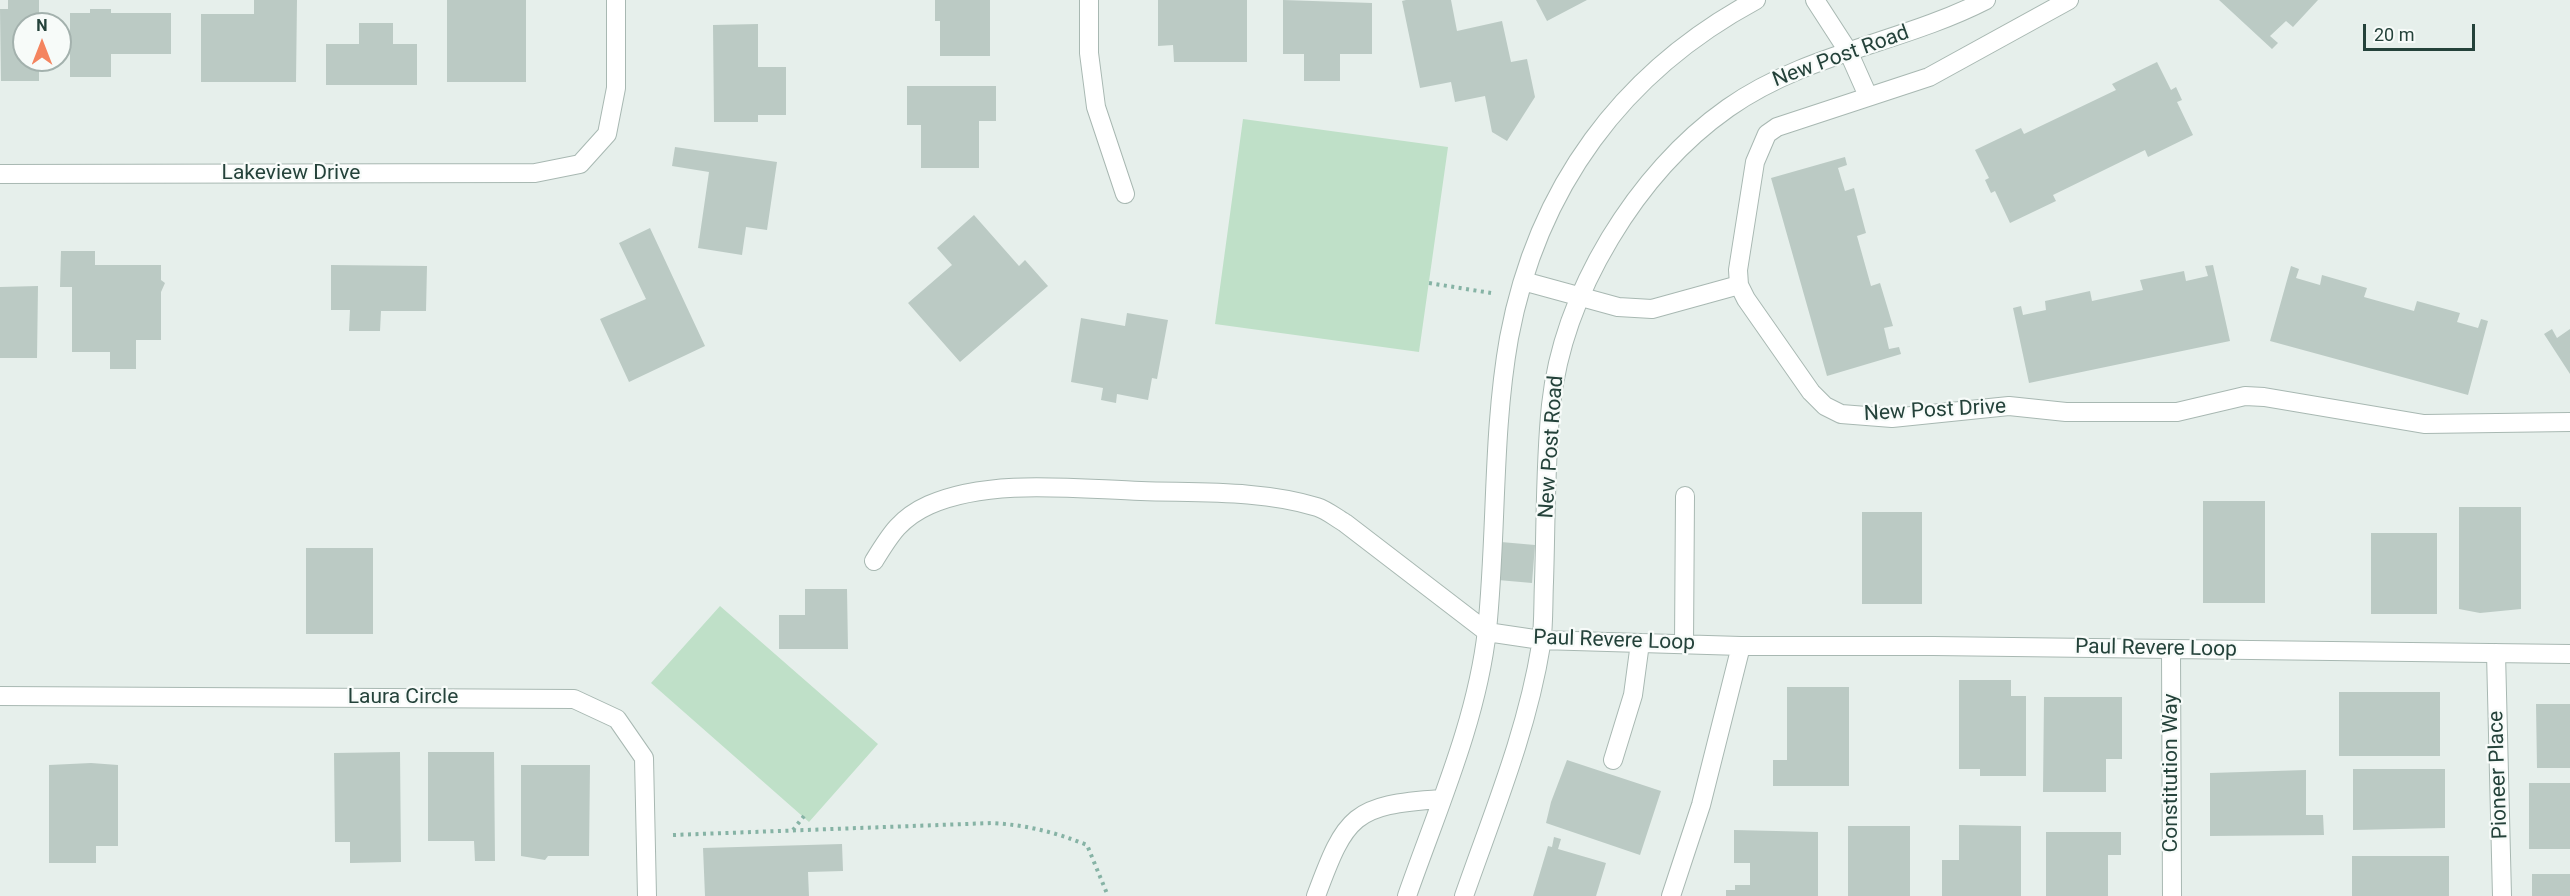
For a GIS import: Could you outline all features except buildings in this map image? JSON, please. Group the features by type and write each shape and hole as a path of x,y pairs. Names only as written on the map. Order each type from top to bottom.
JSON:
{"street":[{"name":"Lakeview Drive","path":"0,174 535,174 580,164 608,134 616,88 616,0"},
{"path":"1089,0 1089,53 1096,107 1125,194"},
{"path":"1407,896 1472,707 1486,632 1503,386 1517,301 1534,245 1555,197 1578,158 1605,122 1669,57 1715,22 1756,0"},
{"path":"1815,0 1848,51 1868,96"},
{"name":"New Post Road","path":"1464,896 1517,747 1533,694 1541,640 1551,404 1561,351 1580,298 1619,223 1642,190 1682,147 1726,109 1770,81 1848,51 1917,29 1986,0"},
{"path":"1523,281 1618,307 1652,309 1739,285 1738,270 1755,162 1767,134 1777,127 1929,77 2069,0"},
{"name":"New Post Drive","path":"1739,285 1746,299 1811,392 1825,405 1841,414 1892,418 2009,406 2066,412 2177,412 2245,396 2264,397 2424,424 2570,422"},
{"path":"874,561 897,525 930,505 968,494 1023,488 1212,494 1281,500 1319,508 1345,523 1486,632"},
{"path":"1684,644 1685,496"},
{"name":"Paul Revere Loop","path":"1486,632 1541,640 1742,646 1933,646 2570,654"},
{"path":"1613,760 1633,695 1640,643"},
{"path":"1671,896 1701,805 1742,646"},
{"name":"Constitution Way","path":"2171,650 2172,896"},
{"name":"Pioneer Place","path":"2496,653 2502,896"},
{"name":"Laura Circle","path":"0,696 574,699 617,719 644,758 647,896"},
{"path":"1316,896 1333,850 1348,826 1366,811 1395,802 1441,799"}],"path":[{"path":"1429,283 1497,294 1517,301"},
{"path":"793,830 804,816"},
{"path":"646,836 992,823 1025,825 1064,835 1087,845 1107,896"}],"green space":[{"path":"1243,119 1448,147 1419,352 1215,324"},
{"path":"720,606 878,744 809,822 651,683"}]}
